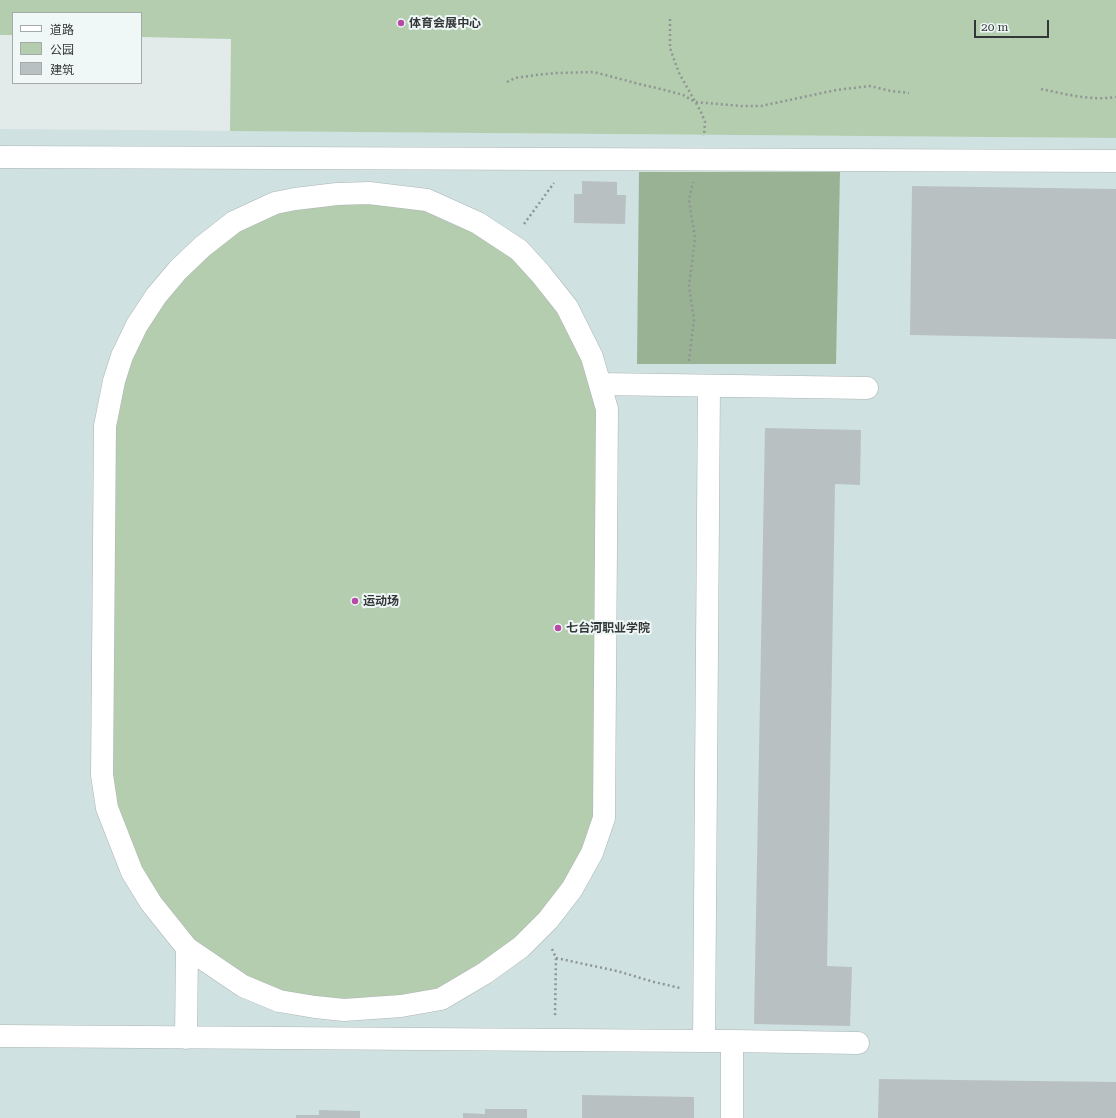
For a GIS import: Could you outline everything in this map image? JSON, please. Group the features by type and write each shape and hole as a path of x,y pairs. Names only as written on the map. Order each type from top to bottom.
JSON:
{"street":[{"path":"0,157 1116,161"},
{"path":"337,194 369,194 427,200 478,223 508,243 519,250 540,273 566,308 592,357 608,409 604,818 592,852 572,889 548,920 521,947 485,973 441,999 401,1006 351,1010 315,1007 279,1001 243,986 187,948 151,904 132,872 107,808 102,775 106,426 114,380 122,356 138,325 156,296 178,270 202,247 234,222 275,203 337,194"},
{"path":"600,384 867,388"},
{"path":"704,1041 710,386"},
{"path":"186,1038 187,948"},
{"path":"0,1036 858,1043"},
{"path":"732,1041 732,1118"}],"path":[{"path":"670,19 670,48 679,73 701,112 704,122 704,133 689,200 696,238 689,286 694,320 686,385"},
{"path":"508,82 515,78 536,75 594,72 683,95 695,102 741,106 761,106 836,90 870,86 891,91 909,93"},
{"path":"1041,89 1081,97 1104,99 1116,97"},
{"path":"508,243 540,203 570,159"},
{"path":"540,927 556,958 555,1040"},
{"path":"556,958 617,971 654,982 705,994"}],"shaded area":[{"name":"七台河职业学院","path":"0,129 1116,138 1116,1118 0,1118"}],"green space":[{"path":"0,0 1116,0 1116,138 230,131 231,39 142,37 142,12 12,12 12,35 0,35"},
{"path":"639,172 840,172 836,364 637,364"},
{"name":"运动场","path":"427,200 540,273 607,409 604,818 548,920 441,999 344,1010 243,986 151,903 102,775 105,426 156,296 275,203"}],"building":[{"path":"582,181 617,182 617,195 626,195 625,224 574,223 574,194 582,194"},
{"path":"912,186 1116,189 1116,339 910,335"},
{"path":"765,428 861,430 860,485 835,484 827,966 852,967 850,1026 754,1024"},
{"path":"879,1079 1116,1082 1116,1118 878,1118"},
{"path":"582,1095 694,1097 694,1118 582,1118"},
{"path":"485,1109 527,1109 527,1118 463,1118 463,1113 485,1114"},
{"path":"319,1110 360,1111 360,1118 296,1118 296,1115 319,1115"}],"place":[{"name":"体育会展中心","path":"401,23"},
{"name":"运动场","path":"355,601"},
{"name":"七台河职业学院","path":"558,628"}]}
